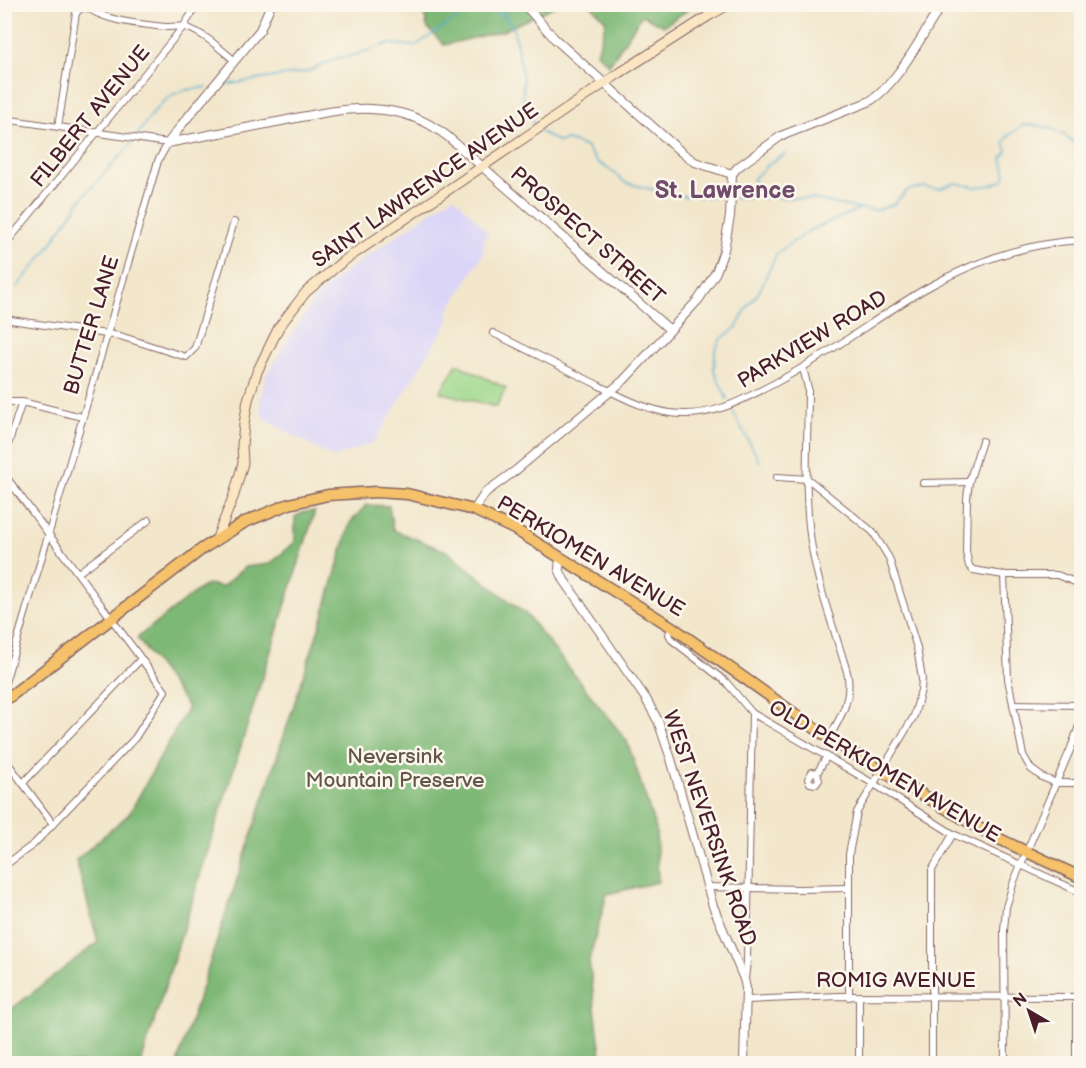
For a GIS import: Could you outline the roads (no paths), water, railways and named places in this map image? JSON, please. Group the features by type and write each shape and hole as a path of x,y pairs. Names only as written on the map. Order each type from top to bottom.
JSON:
{"main road":[{"name":"SAINT LAWRENCE AVENUE","path":"217,538 234,495 243,463 244,424 252,385 272,339 288,313 306,292 335,267 549,121 730,4"},
{"path":"1029,4 1068,4"},
{"name":"PERKIOMEN AVENUE","path":"4,701 217,538 245,522 272,510 307,499 376,492 407,494 474,510 516,530 672,627 829,738 882,771 991,835 1082,878"}],"street":[{"name":"FILBERT AVENUE","path":"4,246 183,27 198,4"},
{"name":"BUTTER LANE","path":"4,686 158,160 168,143 260,30 271,4"},
{"path":"524,4 555,39 684,155 706,166 732,174"},
{"path":"474,510 486,492 516,471 611,391 699,298 716,272 726,241 732,174 743,163 781,136 868,102 882,94 942,4"},
{"path":"58,127 76,14 83,5 109,18 167,27 183,27 209,40 235,61"},
{"name":"PROSPECT STREET","path":"168,143 340,110 372,108 400,113 425,122 447,136 670,330"},
{"path":"4,119 168,143"},
{"path":"4,319 107,333 186,357 195,348 234,222"},
{"name":"PARKVIEW ROAD","path":"493,333 640,405 671,413 706,412 722,409 742,401 803,368 922,291 976,263 1021,249 1055,242 1082,240"},
{"path":"803,368 808,388 808,479 812,549 849,685 844,712 829,738"},
{"path":"4,402 22,402 82,417"},
{"path":"4,456 22,402"},
{"path":"982,441 969,482 967,560 973,570 1004,575 1057,574 1075,582 1082,590"},
{"path":"4,474 165,691 135,738 34,844 4,866"},
{"path":"777,477 808,479 862,521 881,542 892,566 917,648 922,679 918,702 909,726 857,812 854,822 849,854 849,997"},
{"path":"923,483 969,482"},
{"path":"78,573 149,520"},
{"name":"WEST NEVERSINK ROAD","path":"560,558 559,569 564,580 645,699 658,722 720,926 744,979 746,1000 744,1064"},
{"path":"1004,575 1006,662 1026,762 1036,773 1056,783 1082,783"},
{"name":"OLD PERKIOMEN AVENUE","path":"672,627 669,634 672,640 726,682 752,713 874,783 952,834 1082,893"},
{"path":"23,783 141,659"},
{"path":"1013,704 1082,705"},
{"path":"744,979 747,961 752,713"},
{"path":"1005,1064 1004,930 1006,907 1026,851 1082,718"},
{"path":"817,773 827,756"},
{"path":"4,758 53,824"},
{"path":"932,1064 932,870 952,834"},
{"path":"707,887 849,888"},
{"name":"ROMIG AVENUE","path":"746,1000 932,996 1079,997"},
{"path":"859,997 859,1064"},
{"path":"1076,1064 1079,997"}],"waterway":[{"path":"490,4 503,9 513,28 523,79 523,99 535,125"},
{"path":"218,86 306,72 338,58 388,44 415,46 469,10 480,7 492,9 505,17"},
{"path":"136,137 155,111 172,95 207,87"},
{"path":"734,198 813,199 859,209 878,210 894,204 908,190 924,187 939,189 955,183 976,187 992,185 1003,180 1006,175 1002,158 1007,151 1004,143 1008,136 1023,125 1055,130 1082,149"},
{"path":"539,131 559,142 568,140 586,147 597,162 626,183 680,196 726,197"},
{"path":"17,287 45,253 82,198 134,141"},
{"path":"755,197 753,179 770,163 785,154"},
{"path":"727,399 714,370 715,351 720,340 737,327 748,306 759,292 777,253 809,231 857,210"},
{"path":"733,412 760,462"}],"district":[{"name":"St. Lawrence","path":"725,190"}],"park label":[{"name":"Neversink Mountain Preserve","path":"395,768"}]}
